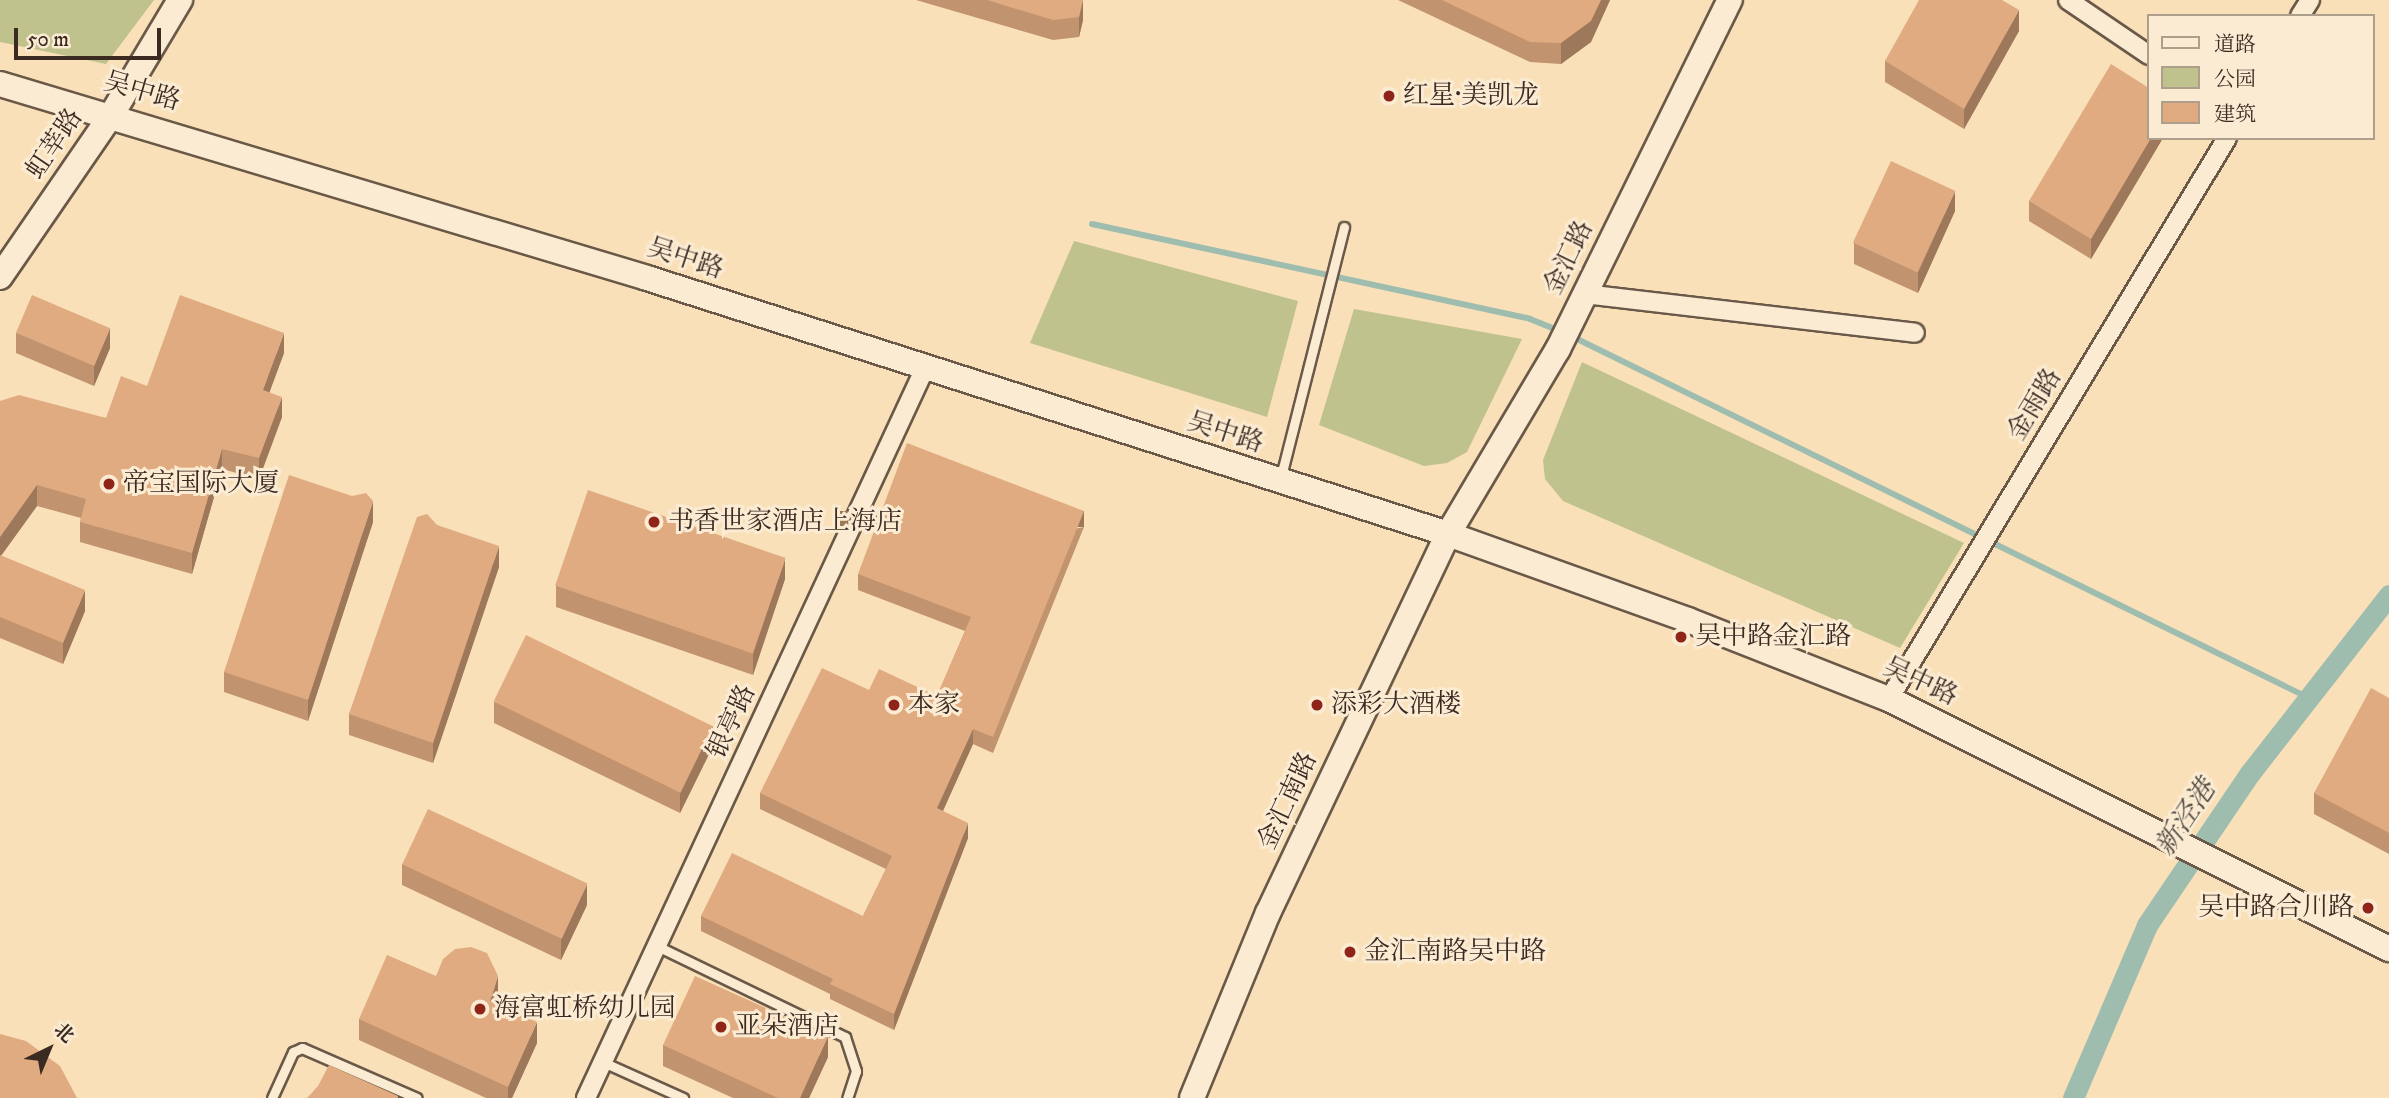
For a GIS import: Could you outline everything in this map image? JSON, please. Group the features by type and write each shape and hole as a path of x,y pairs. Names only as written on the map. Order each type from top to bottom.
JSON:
{"main road":[{"name":"虹莘路","path":"0,277 112,114 180,0"},
{"name":"金汇路","path":"1448,534 1558,349 1730,0"},
{"name":"吴中路","path":"0,83 112,114 1448,534 1889,699 2389,949"},
{"name":"金汇南路","path":"1192,1098 1268,913 1448,534"}],"street":[{"path":"2068,0 2148,53"},
{"name":"金雨路","path":"1889,699 2226,140"},
{"path":"1581,301 1915,333"},
{"name":"银亭路","path":"586,1098 925,368"}],"lane":[{"path":"1280,482 1344,227"},
{"path":"657,946 845,1037 853,1049 856,1071 846,1098"},
{"path":"272,1098 293,1052 302,1048 417,1098"},
{"path":"603,1062 683,1098"}],"green space":[{"path":"0,0 154,0 106,64 0,42"},
{"path":"1074,241 1298,301 1267,417 1030,343"},
{"path":"1354,309 1522,339 1467,452 1447,463 1424,466 1319,425"},
{"path":"1582,362 1964,543 1900,648 1563,501 1545,479 1543,460"}],"building":[{"path":"987,0 1083,0 1079,17 1053,20"},
{"path":"1442,0 1601,0 1591,21 1561,43 1530,42"},
{"path":"1919,0 2002,0 2019,10 1964,109 1885,61"},
{"path":"2111,64 2148,87 2150,140 2091,239 2029,201"},
{"path":"1891,161 1955,191 1917,273 1853,243"},
{"path":"32,295 110,328 94,366 16,333"},
{"path":"180,295 284,333 263,390 282,397 259,458 222,449 192,553 80,522 86,499 37,485 0,537 0,401 19,395 106,418 121,376 147,386"},
{"path":"907,443 1084,511 993,737 973,729 937,808 968,823 894,1014 830,984 833,979 701,916 732,853 863,916 892,856 760,793 822,668 869,690 879,669 937,696 971,617 858,574"},
{"path":"289,475 352,496 366,493 373,501 308,700 224,672"},
{"path":"588,490 786,558 753,654 555,585"},
{"path":"427,514 437,525 499,546 433,743 349,714 417,517"},
{"path":"0,555 85,590 63,643 0,617"},
{"path":"526,635 713,726 681,793 494,702"},
{"path":"2371,688 2389,698 2389,833 2314,793"},
{"path":"428,809 588,883 562,939 402,864"},
{"path":"471,947 487,953 498,976 490,1001 537,1022 508,1087 359,1019 387,955 436,976 443,959 455,949"},
{"name":"亚朵酒店","path":"695,976 828,1036 800,1098 778,1098 663,1045"},
{"path":"0,1034 26,1041 60,1066 77,1098 0,1098"},
{"path":"329,1065 398,1098 307,1098 318,1086"}],"waterway":[{"path":"1092,224 1530,319 1559,331"},
{"path":"1569,335 2309,698"},
{"name":"新泾港","path":"2073,1098 2147,925 2250,773 2389,595"}],"place":[{"name":"红星·美凯龙","path":"1389,96"},
{"name":"帝宝国际大厦","path":"109,484"},
{"name":"书香世家酒店上海店","path":"654,522"},
{"name":"吴中路金汇路","path":"1681,637"},
{"name":"本家","path":"894,705"},
{"name":"添彩大酒楼","path":"1317,705"},
{"name":"吴中路合川路","path":"2368,908"},
{"name":"金汇南路吴中路","path":"1350,952"},
{"name":"海富虹桥幼儿园","path":"480,1009"},
{"name":"亚朵酒店","path":"721,1027"}]}
